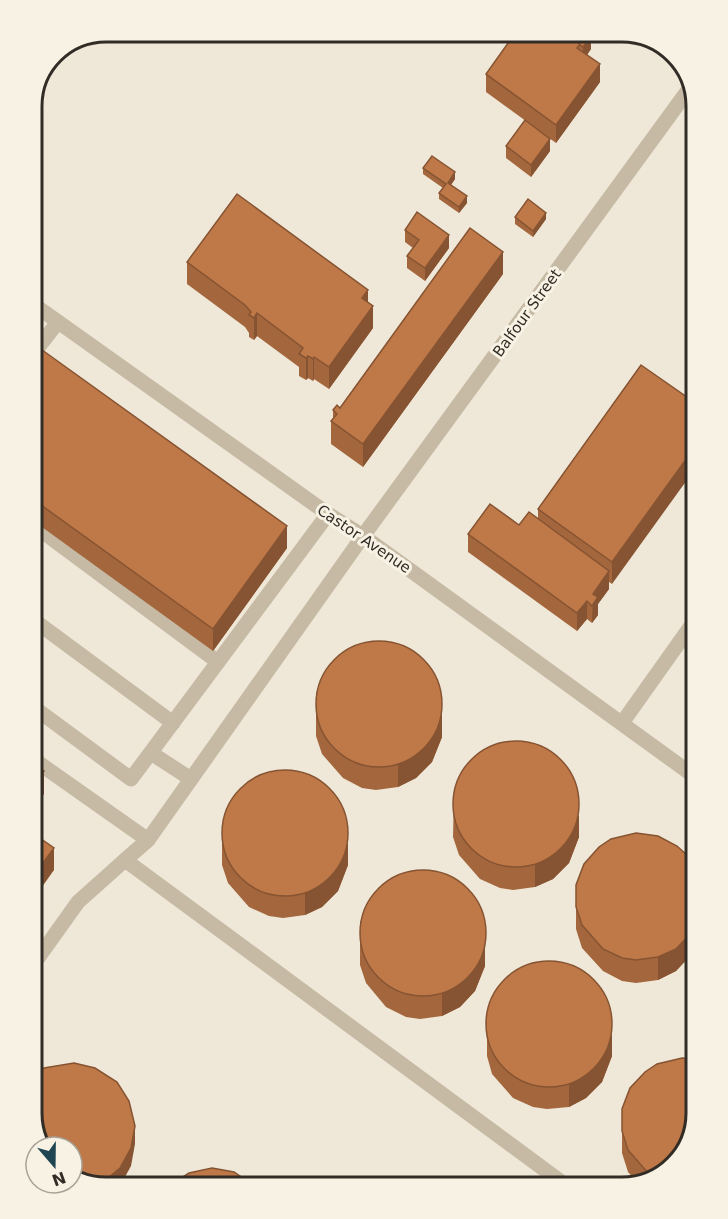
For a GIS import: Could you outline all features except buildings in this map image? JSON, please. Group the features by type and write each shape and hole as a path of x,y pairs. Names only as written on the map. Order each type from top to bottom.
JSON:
{"street":[{"name":"Balfour Street","path":"42,952 78,902 148,840 363,536 685,95"},
{"name":"Castor Avenue","path":"42,310 327,514 363,536 686,770"},
{"path":"42,342 58,322"},
{"path":"42,713 131,780 327,514"},
{"path":"42,531 218,662"},
{"path":"42,626 173,723"},
{"path":"622,723 686,633"},
{"path":"150,753 191,778"},
{"path":"42,765 148,840"},
{"path":"125,860 555,1177"}]}
